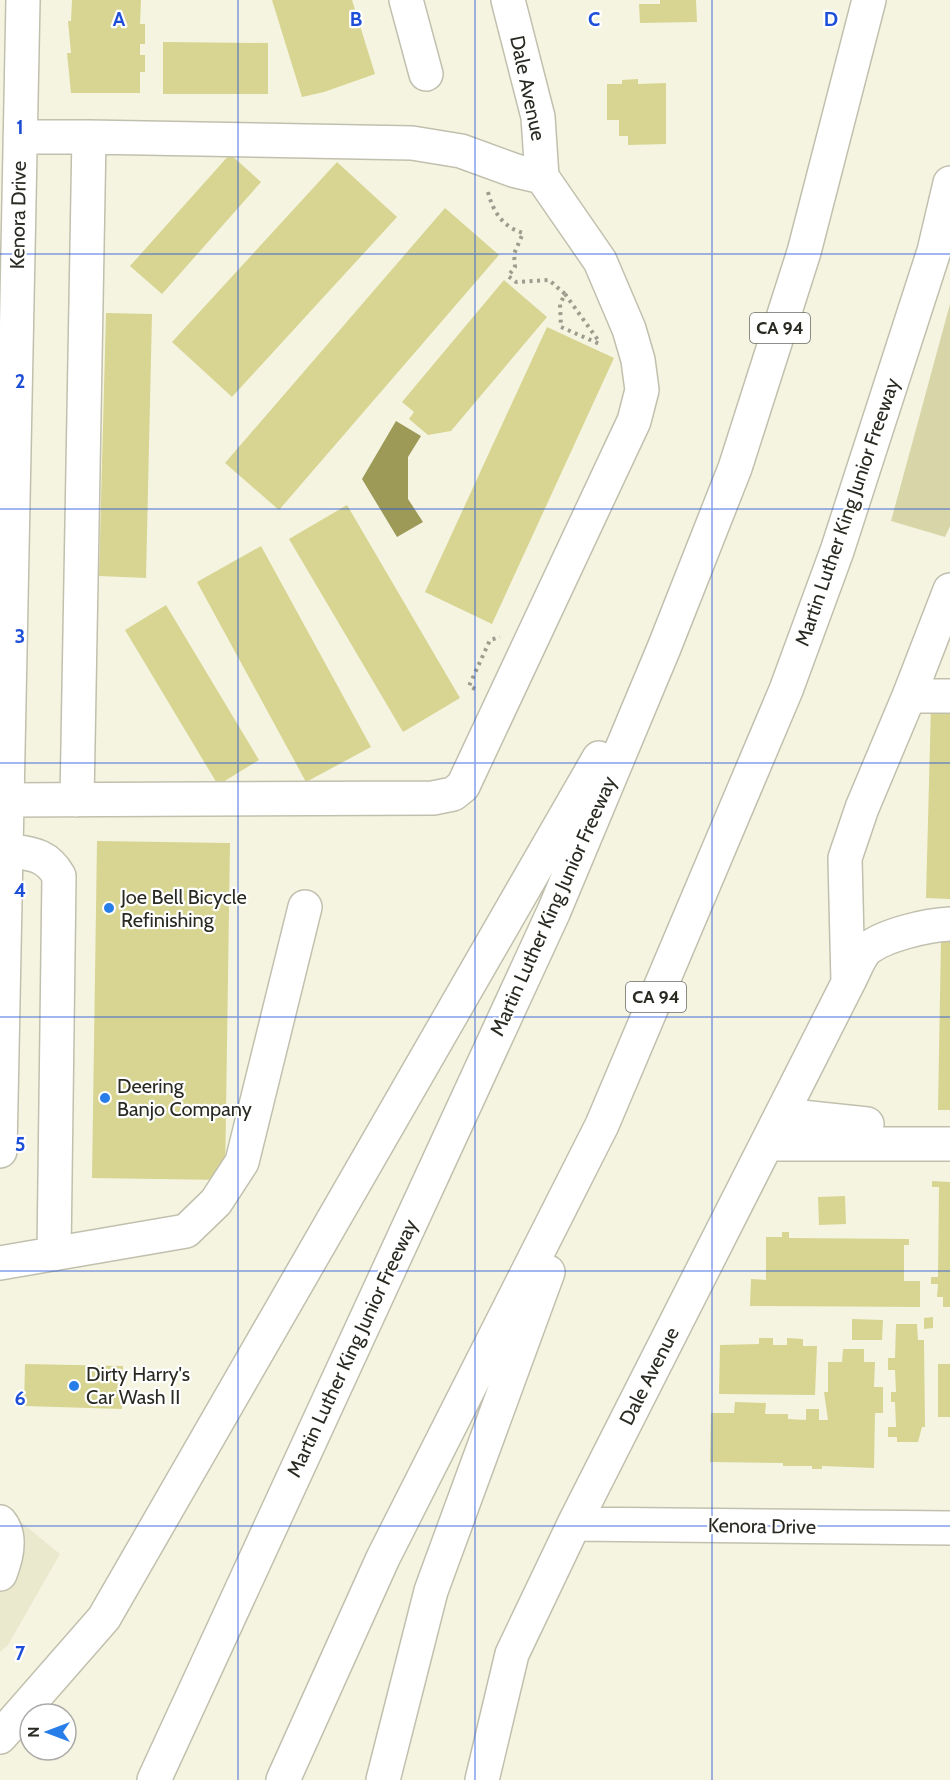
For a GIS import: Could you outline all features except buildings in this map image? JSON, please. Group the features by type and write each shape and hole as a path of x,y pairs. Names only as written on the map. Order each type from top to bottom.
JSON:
{"main road":[{"path":"406,0 426,74"},
{"name":"Dale Avenue","path":"508,0 538,117 542,177"},
{"name":"Martin Luther King Junior Freeway","path":"154,1780 554,911 664,648 735,468 804,252 869,0"},
{"name":"Kenora Drive","path":"0,1151 7,800 5,630 8,301 20,137 11,86 15,2"},
{"path":"7,800 433,798 453,794 463,786 634,421 642,390 638,360 629,329 600,261 542,177 516,171 462,151 412,143 20,137"},
{"path":"77,800 89,137"},
{"name":"Martin Luther King Junior Freeway","path":"283,1780 383,1558 602,1125 786,690 837,550 934,251 950,183"},
{"path":"848,983 845,858 862,808 950,590"},
{"path":"0,1737 104,1618 664,648"},
{"path":"909,696 950,696"},
{"path":"6,850 39,856 52,863 60,876 54,1254"},
{"path":"0,1263 186,1231 216,1202 242,1162 305,907"},
{"name":"Dale Avenue","path":"482,1780 512,1654 574,1524 848,983 866,951 902,933 931,925 950,924"},
{"path":"775,1130 846,1124 950,1124"},
{"path":"383,1780 431,1591 602,1125"},
{"path":"775,1130 950,1144"},
{"path":"0,1522 3,1526 7,1555 0,1574"},
{"name":"Kenora Drive","path":"574,1524 950,1528"}],"path":[{"path":"488,187 493,207 503,223 523,233 514,254 515,267 508,276 516,282 549,280 565,294 602,345"},
{"path":"565,294 560,304 561,327 611,349"},
{"path":"502,703 469,686 490,640 511,637"}],"shaded area":[{"path":"950,304 950,526 945,537 891,521"},
{"path":"396,421 421,436 408,457 408,499 423,522 397,537 362,479"},
{"path":"0,1505 60,1554 8,1645 0,1652"}],"place":[{"name":"Joe Bell Bicycle Refinishing","path":"109,908"},
{"name":"Deering Banjo Company","path":"105,1098"},
{"name":"Dirty Harry's Car Wash II","path":"74,1386"}]}
